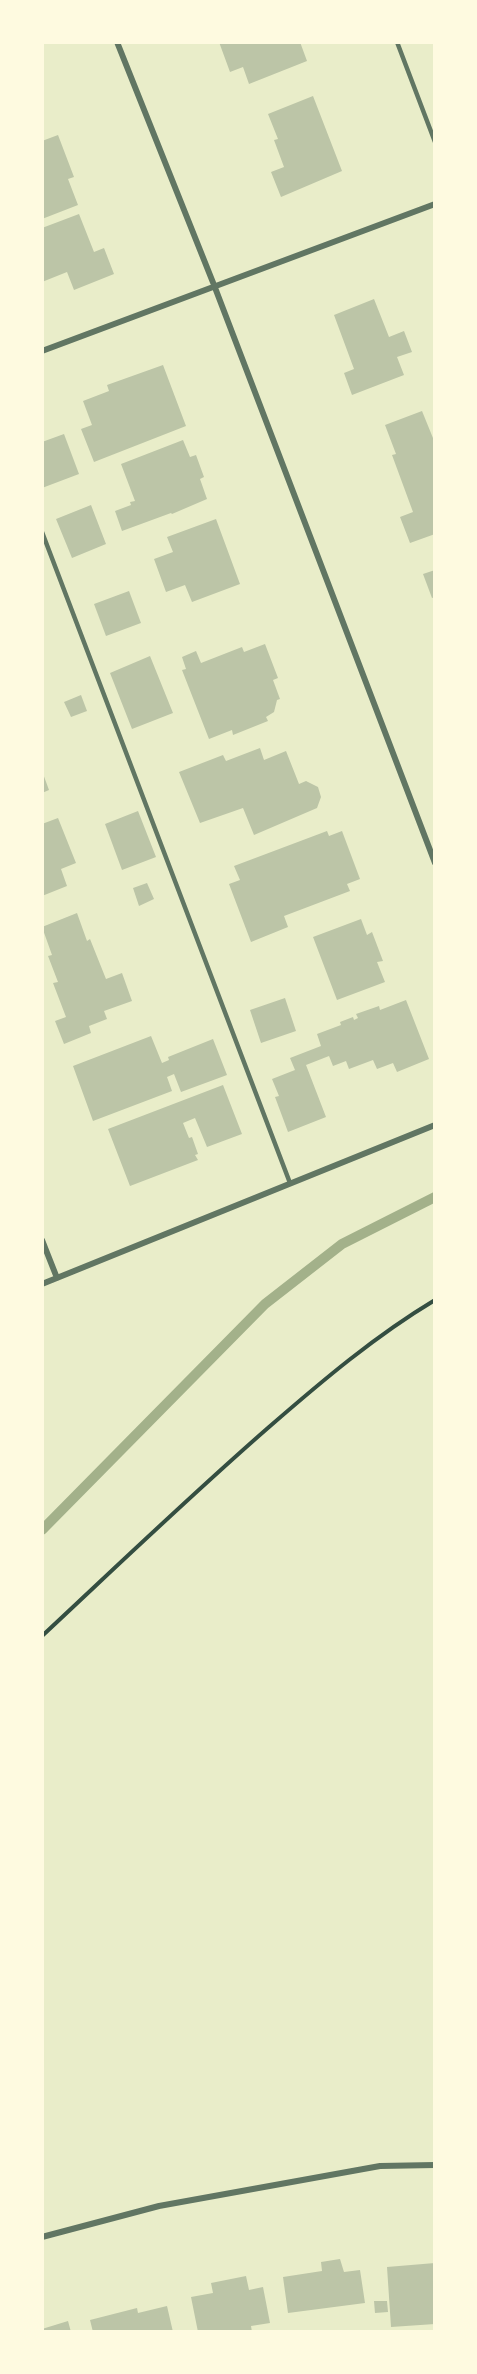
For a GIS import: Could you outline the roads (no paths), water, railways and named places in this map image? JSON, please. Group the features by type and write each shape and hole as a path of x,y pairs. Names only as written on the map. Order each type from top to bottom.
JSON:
{"street":[{"path":"117,42 214,285 435,863"},
{"path":"42,351 435,204"},
{"path":"42,1284 435,1125"},
{"path":"42,1240 57,1278"},
{"path":"42,2237 159,2206 380,2166 435,2165"}],"lane":[{"path":"397,42 435,142"},
{"path":"42,532 290,1183"}],"waterway":[{"path":"42,1530 265,1304 342,1244 435,1197"}]}
